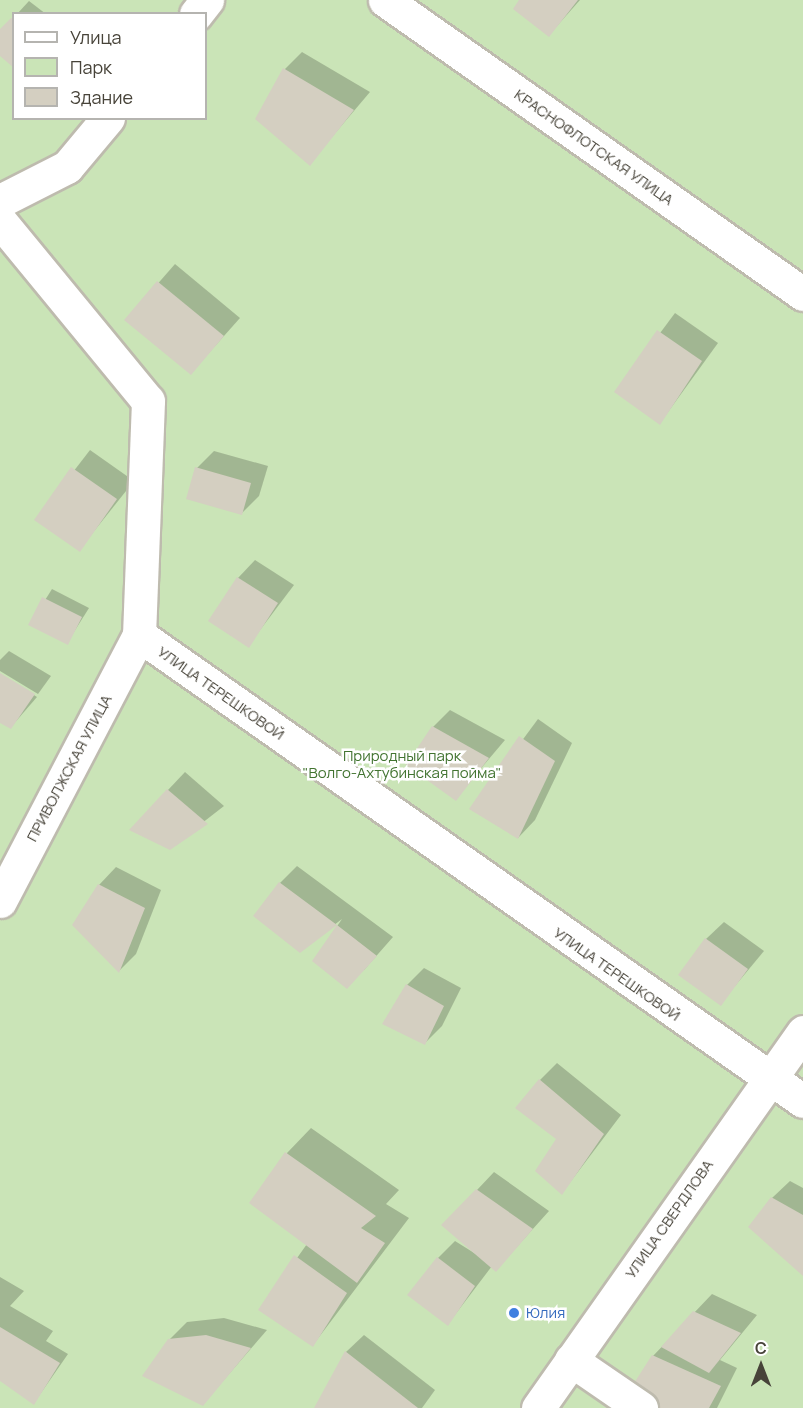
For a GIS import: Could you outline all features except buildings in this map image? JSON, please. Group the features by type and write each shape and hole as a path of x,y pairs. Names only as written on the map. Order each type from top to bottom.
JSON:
{"street":[{"path":"197,12 207,0"},
{"name":"КРАСНОФЛОТСКАЯ УЛИЦА","path":"385,0 803,294"},
{"path":"0,201 67,167 106,120"},
{"path":"0,221 148,401 139,635"},
{"name":"ПРИВОЛЖСКАЯ УЛИЦА","path":"0,901 139,635"},
{"name":"УЛИЦА ТЕРЕШКОВОЙ","path":"139,635 766,1080 803,1101"},
{"name":"УЛИЦА СВЕРДЛОВА","path":"538,1408 766,1080 803,1032"},
{"path":"571,1360 641,1408"}],"green space":[{"name":"Природный парк \"Волго-Ахтубинская пойма\"","path":"0,0 803,0 803,1408 0,1408"}],"place":[{"name":"Юлия","path":"514,1313"}]}
